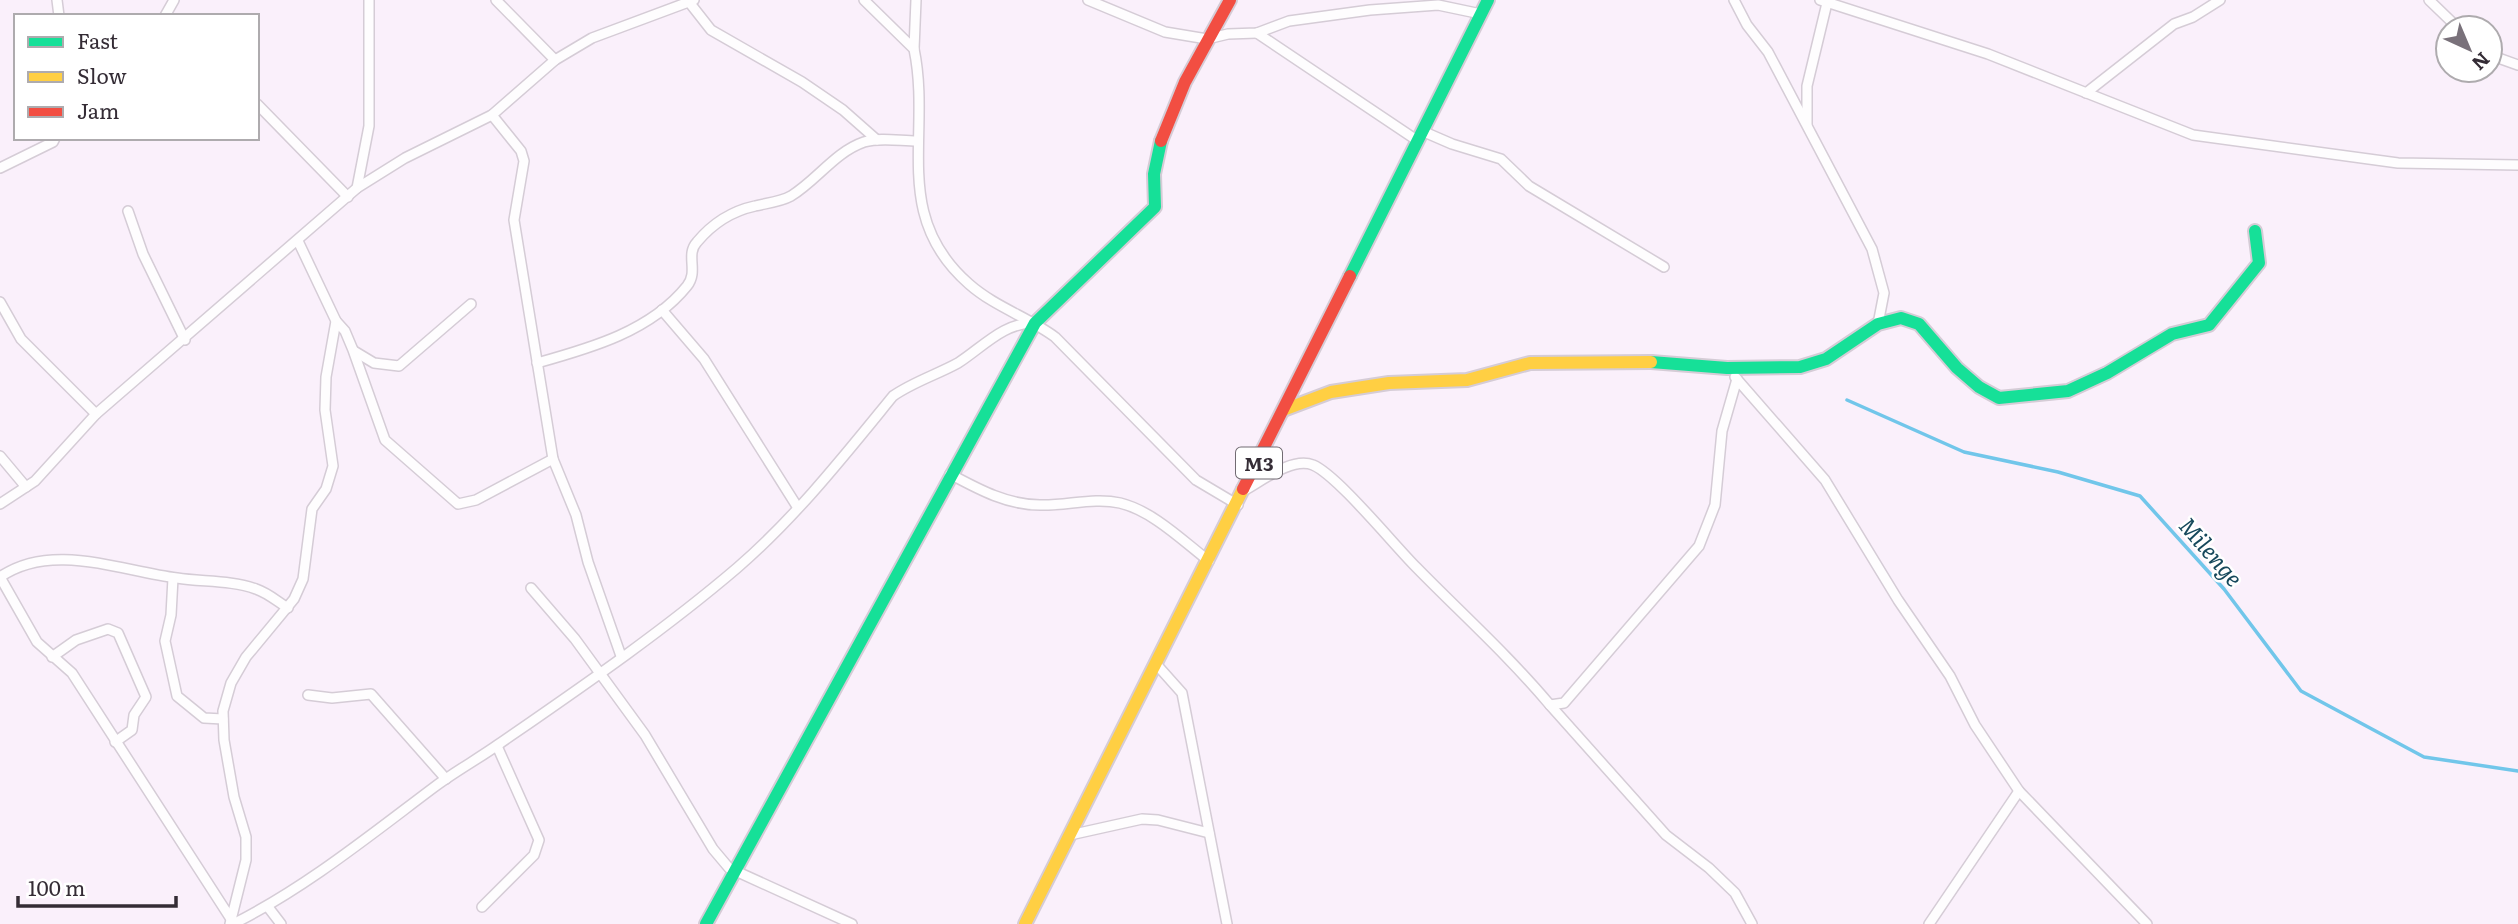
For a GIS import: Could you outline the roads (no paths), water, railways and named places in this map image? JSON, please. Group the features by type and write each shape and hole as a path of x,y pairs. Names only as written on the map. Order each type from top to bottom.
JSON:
{"street":[{"path":"357,188 369,126 369,0"},
{"path":"496,0 555,60"},
{"path":"864,0 914,49"},
{"path":"916,0 914,49 920,198 938,252 971,286 995,304 1035,323 1077,358 1196,480 1238,505"},
{"path":"1088,0 1165,32 1207,39 1228,34 1257,33 1289,21 1370,10 1438,5 1481,14"},
{"path":"706,924 1035,323 1155,207 1153,186 1157,159 1183,81 1230,0"},
{"name":"M3","path":"1026,924 1286,409 1488,0"},
{"path":"1734,0 1746,26 1768,52 1872,249 1884,293 1878,324"},
{"path":"2086,93 2174,24 2193,18 2220,0"},
{"path":"0,504 26,487 56,460 96,414 357,188 405,158 492,115 555,60 592,38 692,1 710,30 802,82 843,110 877,140"},
{"path":"1807,128 1807,86 1824,1 1988,54 2193,135 2398,163 2518,165"},
{"path":"1257,33 1420,136 1500,159 1529,186 1664,267"},
{"path":"259,106 348,197"},
{"path":"492,115 522,151 524,161 514,220 553,459 576,514 587,562 621,656"},
{"path":"0,168 54,140"},
{"path":"537,363 588,348 627,332 662,310 689,285 695,269 691,253 695,243 730,213 789,197 843,152 877,140 917,141"},
{"path":"128,211 143,254 184,340"},
{"path":"1286,409 1331,392 1389,383 1467,380 1530,363 1684,363 1727,368 1811,364 1826,359 1878,324 1901,318 1919,324 1956,368 1979,387 1999,398 2068,391 2107,373 2172,334 2209,325 2259,263 2255,231"},
{"path":"298,241 336,321 345,331 353,349 385,440 458,504 476,500 553,459"},
{"path":"0,302 21,339 96,414"},
{"path":"353,349 374,363 399,366 471,304"},
{"path":"662,310 704,359 798,508"},
{"path":"231,922 244,871 246,837 234,797 223,719 231,683 246,657 288,608 303,579 312,509 331,477 333,466 326,429 326,377 336,321"},
{"path":"231,922 268,907 374,835 446,779 658,632 738,567 798,508 893,396 907,386 955,364 1010,327 1035,323"},
{"path":"1727,368 1825,480 1898,600 1950,676 1975,725 2019,791 2147,924"},
{"path":"1550,705 1570,698 1699,546 1715,505 1722,431 1737,379"},
{"path":"0,456 26,487"},
{"path":"1245,490 1299,463 1314,466 1347,495 1416,568 1509,657 1666,835 1702,862 1735,893 1752,924"},
{"path":"950,474 994,496 1017,503 1042,506 1106,502 1127,506 1151,518 1209,561"},
{"path":"231,922 68,668 37,642 0,577 13,568 40,560 88,561 173,578 255,588 288,608"},
{"path":"173,578 171,615 165,641 177,696 204,718 223,719"},
{"path":"531,588 575,639 598,675 645,735 713,849 729,868 852,924"},
{"path":"52,657 76,640 108,629 118,633 146,697 134,715 132,730 115,742"},
{"path":"1157,665 1182,693 1227,924"},
{"path":"308,695 332,698 371,694 446,779"},
{"path":"482,907 534,855 539,841 497,746"},
{"path":"1929,924 2019,791"},
{"path":"1070,835 1142,819 1158,820 1209,833"},
{"path":"268,907 281,924"}],"waterway":[{"name":"Milenge","path":"1847,400 1964,452 2058,472 2140,496 2224,589 2301,691 2424,757 2518,771"}]}
